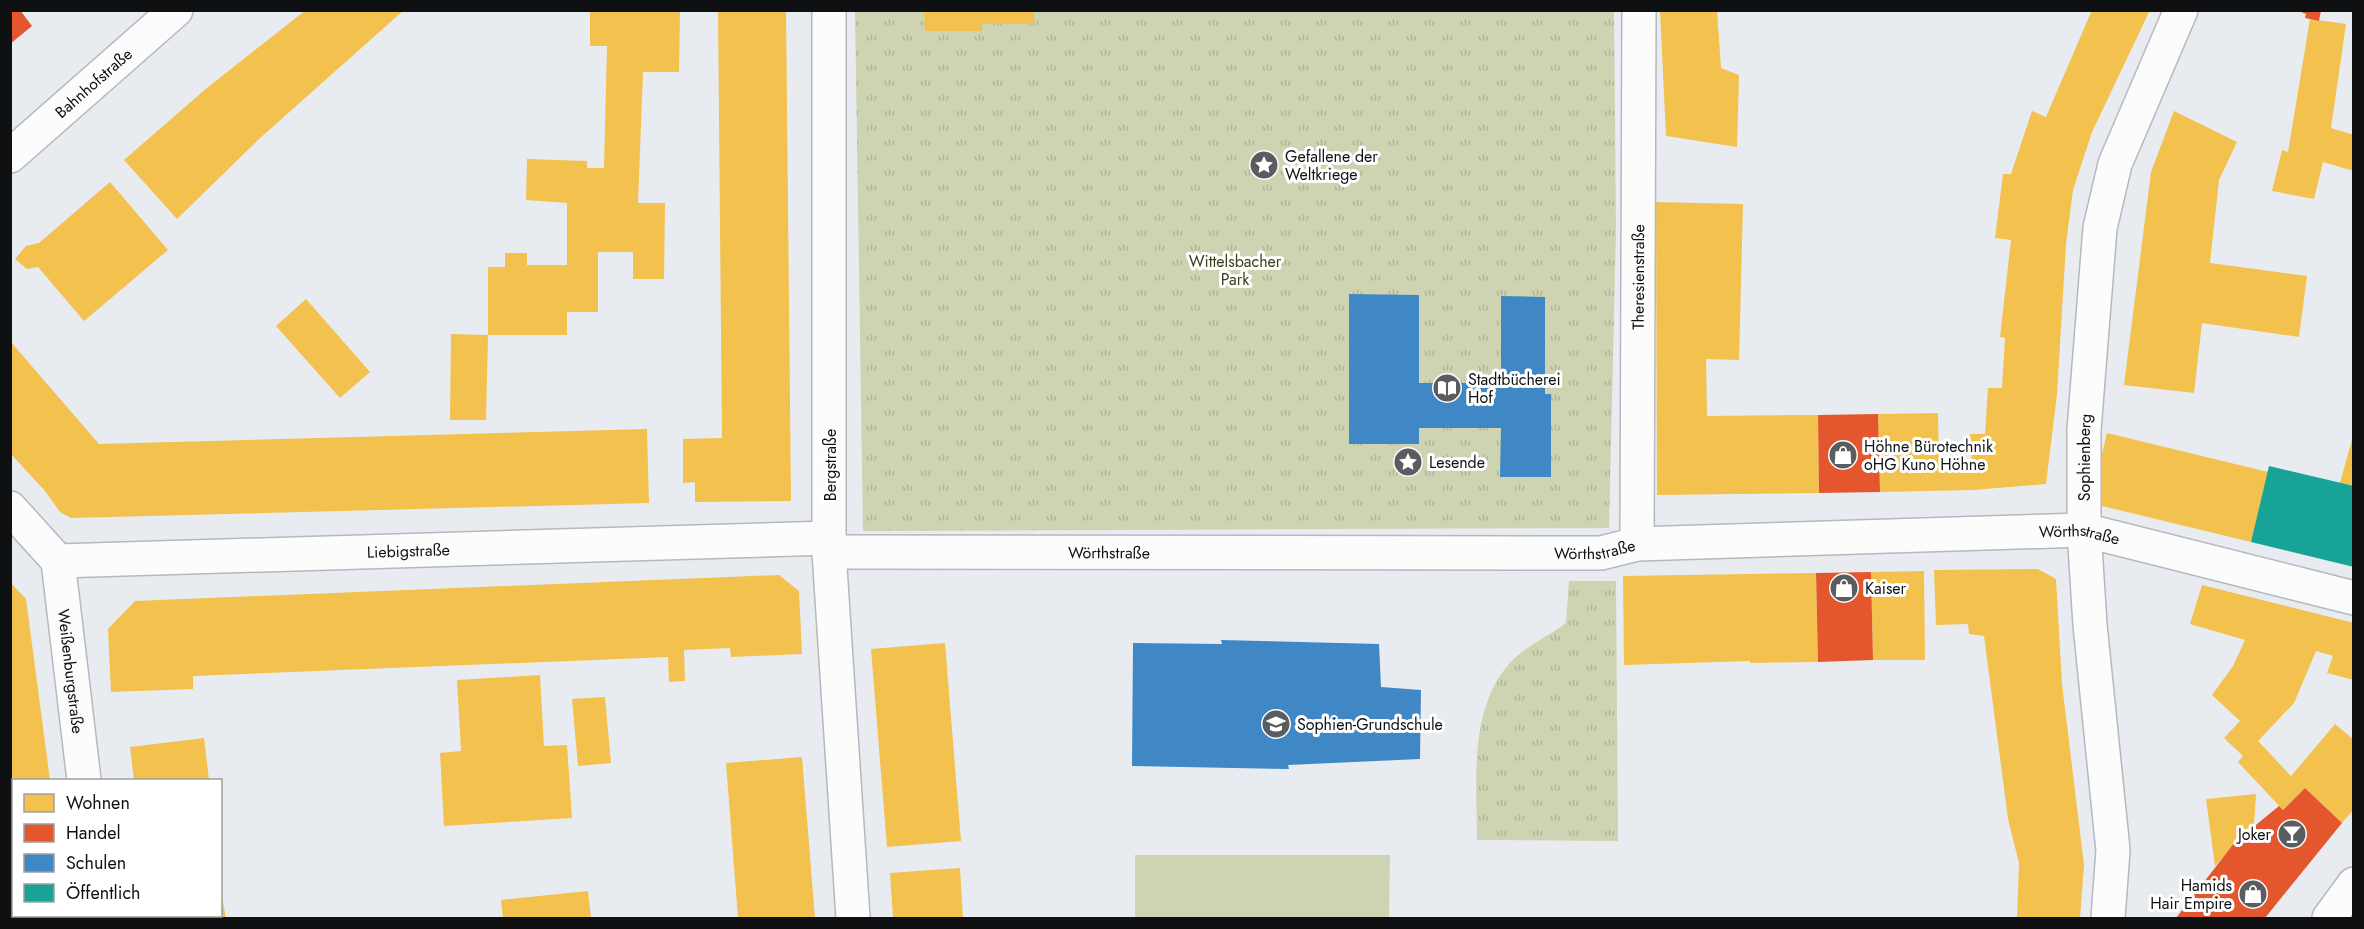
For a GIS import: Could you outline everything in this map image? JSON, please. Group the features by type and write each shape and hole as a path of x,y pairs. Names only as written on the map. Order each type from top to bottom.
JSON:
{"street":[{"name":"Bahnhofstraße","path":"10,156 176,10"},
{"name":"Bergstraße","path":"829,10 829,545 853,918"},
{"name":"Theresienstraße","path":"1638,544 1639,10"},
{"name":"Sophienberg","path":"2108,918 2113,850 2090,626 2084,530 2084,430 2100,228 2115,164 2181,10"},
{"path":"10,508 58,561"},
{"name":"Wörthstraße","path":"829,545 1601,553 1638,544 2084,530 2354,598"},
{"name":"Liebigstraße","path":"58,561 829,545"},
{"name":"Weißenburgstraße","path":"58,561 84,779"},
{"path":"2329,918 2354,884"}],"green space":[{"name":"Wittelsbacher Park","path":"855,11 1614,11 1616,229 1609,528 863,531"},
{"path":"1569,581 1616,581 1618,841 1477,840 1476,771 1481,724 1487,702 1497,681 1516,657 1566,623"},
{"path":"1135,855 1390,855 1389,918 1135,918"}],"building: Wohnen":[{"path":"306,10 404,10 259,139 177,219 124,160 208,87"},
{"path":"590,10 680,10 679,72 643,72 638,203 665,203 664,279 633,279 633,252 598,252 598,312 567,312 567,335 488,335 488,267 505,267 505,253 527,253 527,265 567,265 567,203 526,200 527,159 587,161 587,168 604,168 607,46 590,46"},
{"path":"718,10 786,10 791,501 695,502 695,482 683,483 683,439 722,438"},
{"path":"924,10 1034,10 1034,24 982,24 982,31 925,31"},
{"path":"1660,10 1717,10 1721,68 1739,75 1737,147 1666,136"},
{"path":"2092,10 2150,10 2092,132 2073,190 2066,244 2057,394 2046,484 1972,490 1880,492 1878,414 1938,413 1939,468 1972,467 1970,434 1985,434 1988,388 2002,388 2005,338 2000,337 2011,240 1995,238 2003,174 2011,174 2032,111 2046,117"},
{"path":"2310,19 2346,24 2331,128 2354,135 2354,171 2323,162 2314,199 2272,191 2282,150 2288,152"},
{"path":"2174,111 2237,142 2219,180 2210,263 2307,276 2299,337 2202,323 2194,393 2124,385 2151,172"},
{"path":"110,182 168,250 84,321 38,267 27,269 15,259 26,246 39,243"},
{"path":"1656,202 1743,204 1739,360 1706,359 1707,416 1818,415 1819,493 1657,495"},
{"path":"306,299 370,372 340,398 276,326"},
{"path":"451,334 488,335 486,420 450,420"},
{"path":"10,341 99,444 647,429 649,503 71,518 60,512 45,491 10,453"},
{"path":"2107,433 2268,472 2251,542 2090,503"},
{"path":"2354,436 2354,486 2340,483"},
{"path":"2038,569 2056,579 2062,684 2084,865 2080,918 2017,918 2019,863 2008,819 1984,636 1969,634 1968,624 1936,625 1934,570"},
{"path":"1924,571 1925,660 1873,660 1871,572"},
{"path":"1816,573 1818,662 1750,663 1750,661 1624,665 1623,576"},
{"path":"779,575 799,591 802,654 731,657 730,648 684,650 685,681 669,682 668,657 193,676 193,689 111,692 108,629 135,601"},
{"path":"10,582 26,599 50,779 12,779 12,917 65,918 10,918"},
{"path":"2202,585 2354,623 2354,680 2327,673 2333,656 2316,651 2294,703 2258,741 2291,776 2335,724 2354,740 2354,809 2342,823 2305,788 2283,810 2238,762 2243,756 2224,738 2240,721 2212,695 2233,666 2245,640 2190,624"},
{"path":"945,643 961,841 887,847 871,649"},
{"path":"540,675 544,746 567,745 572,818 444,826 440,753 461,751 457,680"},
{"path":"605,697 611,763 578,766 572,699"},
{"path":"204,738 209,779 134,779 130,747"},
{"path":"802,757 815,918 738,918 726,763"},
{"path":"2256,794 2254,824 2215,866 2206,799"},
{"path":"960,868 963,918 893,918 890,873"},
{"path":"588,891 591,918 503,918 501,900"},
{"path":"222,897 226,918 150,918 222,917"}],"building: Handel":[{"path":"10,10 20,10 32,26 10,44"},
{"path":"2296,10 2321,10 2319,21 2305,18 2306,14"},
{"path":"1878,414 1880,492 1819,493 1818,415"},
{"path":"1871,572 1873,660 1818,662 1816,573"},
{"path":"2305,788 2342,823 2265,918 2176,918 2235,842 2279,806 2283,810"}],"building: Schulen":[{"name":"Stadtbücherei Hof","path":"1349,294 1419,295 1419,383 1501,383 1501,296 1545,297 1545,394 1551,394 1551,477 1500,477 1501,428 1419,428 1419,444 1349,444"},
{"name":"Sophien-Grundschule","path":"1221,640 1379,644 1381,687 1421,690 1420,759 1288,765 1289,769 1132,766 1133,643 1222,644"}],"building: Öffentlich":[{"path":"2269,466 2354,486 2354,567 2251,542"}],"place":[{"name":"Gefallene der Weltkriege","path":"1264,165"},
{"name":"Stadtbücherei Hof","path":"1447,388"},
{"name":"Höhne Bürotechnik oHG Kuno Höhne","path":"1843,455"},
{"name":"Lesende","path":"1408,462"},
{"name":"Kaiser","path":"1844,588"},
{"name":"Sophien-Grundschule","path":"1276,724"},
{"name":"Joker","path":"2292,834"},
{"name":"Hamids Hair Empire","path":"2253,894"}]}
